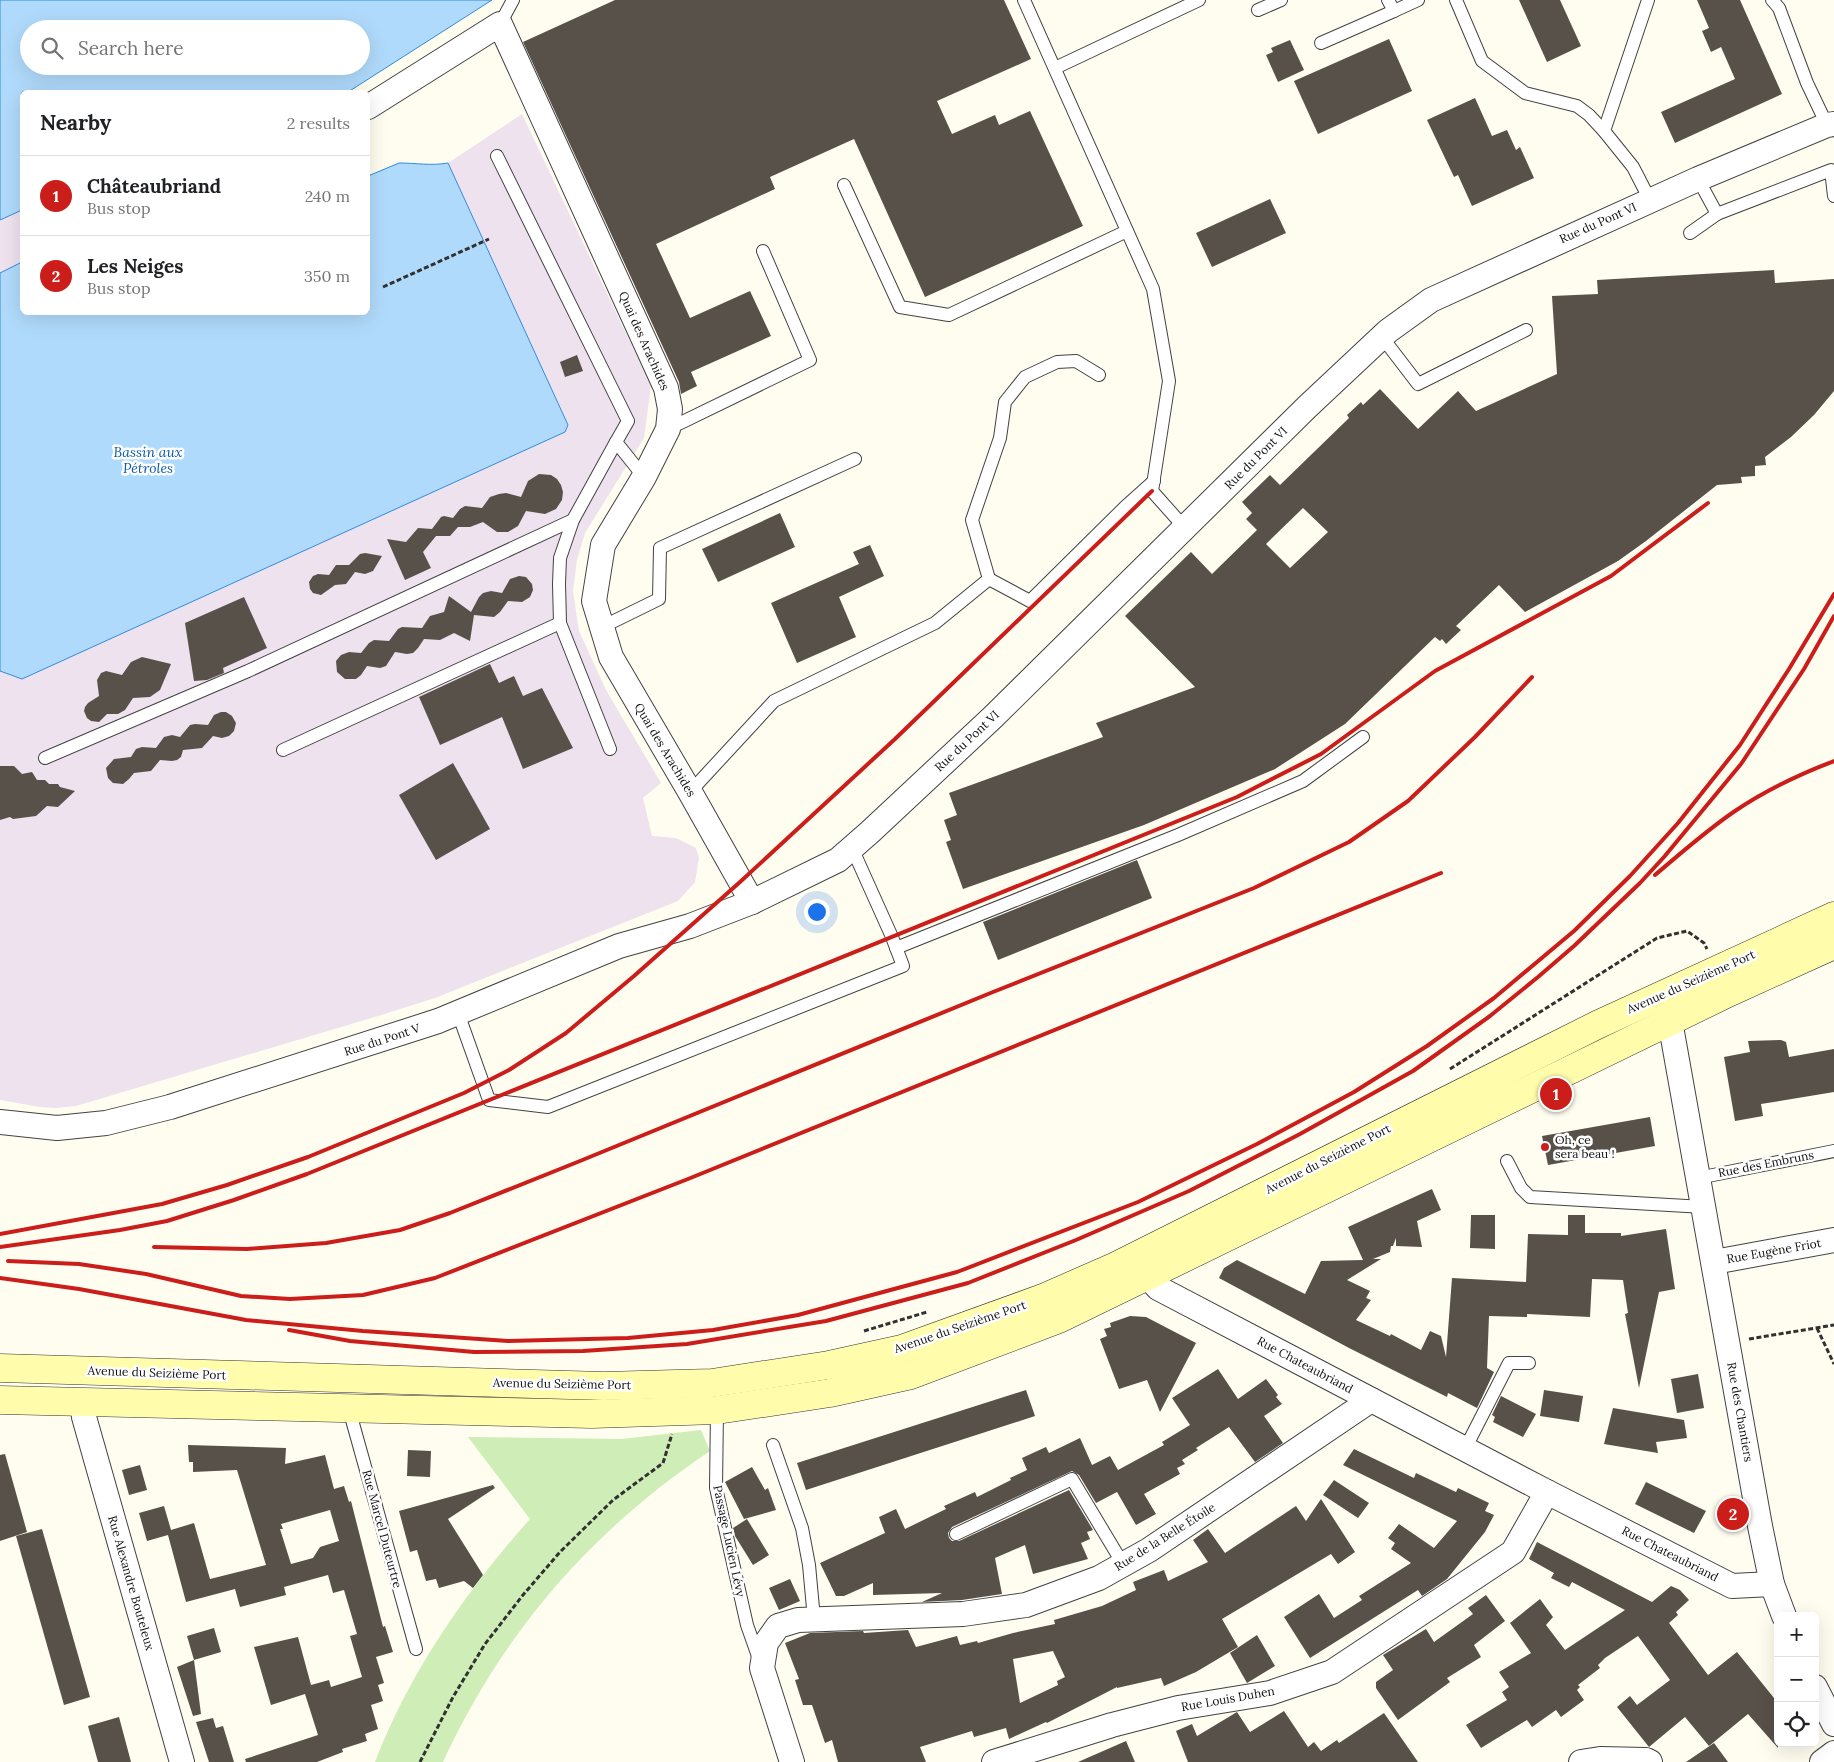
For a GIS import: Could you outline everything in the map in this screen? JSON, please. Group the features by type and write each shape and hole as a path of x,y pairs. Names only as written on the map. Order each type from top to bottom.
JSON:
{"main road":[{"name":"Avenue du Seizième Port","path":"0,1368 604,1386 712,1383 829,1365 902,1349 1043,1298 1116,1266 1588,1029 1834,916"},
{"name":"Avenue du Seizième Port","path":"0,1400 592,1414 678,1412 717,1410 830,1393 910,1375 1059,1319 1670,1021 1834,945"}],"street":[{"path":"370,106 500,24"},
{"name":"Quai des Arachides","path":"500,24 666,388 670,409 668,429 644,477 603,545 594,600 611,657 752,902"},
{"name":"Rue du Pont VI","path":"752,902 838,860 852,848 993,717 1301,414 1382,337 1431,300 1650,200 1830,125"},
{"name":"Rue du Pont V","path":"0,1122 57,1128 106,1123 180,1104 438,1021 619,946 690,926 752,902"},
{"name":"Rue des Chantiers","path":"1665,993 1772,1584 1782,1612"},
{"name":"Rue Eugène Friot","path":"1714,1262 1834,1240"},
{"name":"Rue Chateaubriand","path":"1148,1277 1158,1288 1547,1492 1732,1586 1772,1584"},
{"name":"Rue de la Belle Étoile","path":"762,1668 766,1643 778,1626 798,1620 963,1614 1026,1605 1099,1578 1148,1550 1371,1400"},
{"name":"Rue Alexandre Bouteleux","path":"82,1402 84,1417 182,1762"},
{"name":"Rue Louis Duhen","path":"994,1762 1112,1725 1178,1708 1270,1693 1332,1672 1513,1552 1547,1492"},
{"path":"762,1668 792,1762"},
{"path":"1819,1695 1834,1724"},
{"path":"1822,1762 1834,1753"},
{"path":"1581,1762 1600,1759 1650,1762"}],"lane":[{"path":"500,24 514,0"},
{"path":"1024,0 1153,289 1169,381 1152,491 1185,528"},
{"path":"1055,68 1199,0"},
{"path":"1258,10 1281,0"},
{"path":"1320,43 1391,5 1418,0"},
{"path":"1456,0 1482,61 1525,93 1577,106 1590,115 1633,167 1650,200"},
{"path":"1604,131 1648,0"},
{"path":"1772,0 1779,8 1807,83 1830,125"},
{"path":"497,156 628,421 573,520 560,558 560,623 610,749"},
{"path":"1690,233 1716,214 1831,170 1834,196"},
{"path":"1698,179 1716,214"},
{"path":"844,184 900,307 949,315 1127,231"},
{"path":"668,429 810,360 763,251"},
{"path":"1382,337 1418,384 1526,330"},
{"path":"1099,375 1076,361 1057,362 1025,377 1005,402 1000,438 972,520 988,579 1030,601 1154,481"},
{"path":"616,442 644,477"},
{"path":"602,627 660,599 660,548 855,459"},
{"path":"45,758 248,670 573,520"},
{"path":"690,792 774,701 935,623 988,579"},
{"path":"283,750 560,623"},
{"path":"896,948 1178,835 1303,781 1363,737"},
{"path":"458,1013 489,1100 548,1107 903,966 852,848"},
{"name":"Rue des Embruns","path":"1698,1178 1834,1151"},
{"path":"1507,1161 1521,1188 1530,1197 1704,1207"},
{"path":"1465,1449 1509,1363 1529,1364"},
{"name":"Rue Marcel Duteurtre","path":"351,1409 352,1420 416,1649"},
{"name":"Passage Lucien Lévy","path":"717,1410 716,1488 747,1625 762,1668"},
{"path":"774,1446 802,1528 809,1565 814,1619"},
{"path":"956,1534 1072,1479 1123,1564"}],"path":[{"path":"383,287 489,239"},
{"path":"1448,1071 1657,938 1687,931 1704,943 1717,970"},
{"path":"856,1333 932,1311"},
{"path":"1728,1342 1834,1325"},
{"path":"1817,1328 1834,1364"},
{"path":"420,1762 453,1697 485,1644 523,1595 560,1552 613,1500 663,1463 678,1412"}],"shaded area":[{"path":"522,114 651,386 644,438 585,533 577,560 573,591 579,631 606,690 661,783 643,798 652,836 676,838 696,848 699,858 695,882 678,901 435,998 378,1016 76,1106 40,1107 0,1100 0,671 22,679 568,425 448,163"},
{"path":"20,211 20,263 0,273 0,220"}],"green space":[{"path":"701,1430 710,1451 667,1482 627,1515 589,1550 554,1588 522,1628 493,1670 443,1762 375,1762 405,1696 442,1634 506,1546 530,1519 468,1437 622,1439"}],"water":[{"path":"0,0 492,0 351,90 20,90 20,211 0,220"},
{"name":"Bassin aux Pétroles","path":"399,163 448,163 568,425 565,432 22,679 0,671 0,273 20,263 20,315 370,315 370,175"}],"building":[{"path":"615,0 1004,0 1031,59 937,101 952,134 995,115 999,125 1030,111 1083,226 925,297 854,139 770,177 775,189 656,244 690,318 750,291 771,336 691,372 697,386 681,394 679,382 523,42"},
{"path":"1519,0 1560,0 1581,46 1547,62"},
{"path":"1697,0 1740,0 1782,94 1675,143 1661,112 1735,79 1721,47 1711,52 1702,31 1709,28"},
{"path":"1389,39 1412,91 1318,134 1294,81"},
{"path":"1290,40 1304,70 1278,82 1266,55 1273,52 1271,48"},
{"path":"1475,98 1492,136 1507,130 1516,150 1520,147 1534,178 1472,206 1458,175 1454,177 1427,120"},
{"path":"1270,199 1286,233 1212,267 1196,233"},
{"path":"1774,270 1775,283 1834,279 1834,391 1814,415 1791,437 1765,457 1766,465 1755,466 1755,476 1741,477 1742,483 1717,485 1618,561 1525,612 1499,585 1456,626 1461,630 1446,644 1442,639 1440,641 1435,637 1345,724 1275,769 1144,825 963,889 946,842 951,840 944,820 957,815 949,793 1103,737 1096,723 1195,687 1125,616 1191,552 1212,574 1257,530 1246,519 1252,513 1242,502 1270,475 1280,485 1349,418 1347,415 1361,402 1363,405 1380,389 1418,429 1458,391 1476,411 1557,374 1552,296 1598,294 1597,280","holes":["1303,508 1328,532 1290,568 1266,544"]},
{"path":"577,355 583,371 565,377 560,362"},
{"path":"539,474 551,475 561,485 563,492 562,500 556,509 545,514 526,511 518,526 508,532 497,532 483,522 470,527 458,527 450,536 436,536 423,552 431,568 405,580 387,539 406,542 418,528 432,529 441,517 453,518 465,506 482,508 490,497 499,494 506,493 521,497 528,481"},
{"path":"780,513 795,547 718,582 702,549"},
{"path":"870,545 884,576 839,597 856,637 797,663 771,603 859,564 853,552"},
{"path":"360,554 382,556 373,571 365,574 355,572 346,584 335,585 321,595 313,593 310,589 309,582 313,576 318,574 329,575 336,565 349,565"},
{"path":"519,576 526,577 532,584 533,590 530,597 522,602 508,601 494,617 474,615 470,641 454,633 440,640 424,639 413,653 395,652 386,666 380,668 367,666 356,679 345,679 337,672 336,661 341,655 349,652 361,653 374,640 389,641 398,629 402,627 422,628 430,616 444,612 449,596 471,612 483,593 491,591 502,593 510,579"},
{"path":"244,597 267,648 223,668 224,673 207,680 194,681 185,623"},
{"path":"142,657 171,664 160,690 150,697 133,698 125,710 118,714 107,714 99,722 91,721 87,718 84,711 85,707 99,696 97,680 101,673 106,671 122,675 131,662"},
{"path":"490,664 499,683 514,676 523,696 542,688 573,748 523,769 502,717 440,745 419,697"},
{"path":"226,712 232,716 236,723 234,731 229,736 222,738 213,736 202,748 183,750 181,757 177,760 160,760 151,771 134,773 123,784 113,783 108,778 106,768 114,759 131,757 136,749 142,747 156,748 164,737 172,735 180,737 190,725 208,725 214,715"},
{"path":"453,763 490,829 436,860 399,795"},
{"path":"0,766 14,766 22,774 32,772 37,780 45,780 49,784 58,784 60,787 75,791 58,807 47,806 36,816 13,819 10,817 0,820"},
{"path":"1137,860 1152,898 998,960 983,922"},
{"path":"1781,1040 1786,1042 1789,1057 1834,1049 1834,1092 1761,1104 1763,1116 1735,1121 1724,1057 1750,1052 1748,1041"},
{"path":"1650,1117 1655,1146 1548,1165 1542,1136"},
{"path":"1432,1189 1441,1210 1417,1221 1422,1247 1396,1246 1396,1238 1390,1252 1373,1259 1381,1259 1347,1280 1370,1291 1366,1298 1371,1300 1356,1320 1390,1336 1391,1334 1421,1350 1430,1331 1441,1336 1446,1357 1452,1278 1526,1282 1528,1234 1568,1235 1568,1215 1585,1215 1585,1233 1621,1233 1621,1236 1666,1229 1675,1289 1659,1292 1639,1388 1625,1314 1628,1313 1623,1280 1592,1279 1590,1317 1527,1314 1527,1317 1489,1316 1487,1368 1494,1372 1477,1408 1448,1393 1447,1397 1349,1348 1219,1278 1224,1268 1237,1260 1305,1294 1321,1261 1363,1260 1348,1227"},
{"path":"1471,1215 1495,1215 1495,1249 1470,1248"},
{"path":"1130,1316 1146,1317 1196,1343 1160,1412 1147,1380 1119,1389 1100,1339 1107,1336 1104,1329 1111,1327 1110,1323"},
{"path":"1218,1369 1238,1399 1266,1379 1282,1404 1264,1416 1283,1443 1255,1462 1229,1427 1196,1448 1198,1450 1182,1460 1185,1464 1177,1468 1180,1474 1144,1494 1156,1514 1136,1525 1117,1492 1096,1503 1079,1475 1072,1471 952,1527 948,1533 949,1538 952,1541 959,1541 1069,1490 1093,1530 1087,1532 1090,1539 1081,1543 1088,1559 1033,1574 1025,1545 995,1558 1002,1594 962,1600 922,1602 942,1593 873,1595 873,1583 844,1596 836,1596 820,1563 885,1533 879,1517 896,1509 905,1529 946,1509 944,1506 975,1492 977,1497 1011,1480 1010,1478 1027,1470 1022,1458 1046,1447 1049,1453 1080,1438 1092,1465 1110,1456 1118,1470 1164,1445 1162,1442 1190,1425 1172,1398"},
{"path":"1698,1374 1704,1408 1677,1413 1671,1379"},
{"path":"1026,1390 1035,1416 806,1490 797,1463"},
{"path":"1544,1390 1583,1396 1579,1422 1540,1416"},
{"path":"1501,1396 1536,1414 1523,1437 1493,1422 1495,1417 1492,1415"},
{"path":"1613,1408 1684,1420 1687,1438 1656,1442 1658,1453 1604,1444"},
{"path":"188,1445 286,1448 285,1464 325,1455 334,1489 344,1486 349,1502 351,1501 383,1627 385,1626 393,1652 376,1657 384,1683 378,1685 383,1701 371,1705 378,1729 365,1734 367,1741 342,1749 343,1752 317,1762 246,1762 245,1759 318,1735 305,1694 271,1705 254,1647 298,1637 311,1685 329,1680 331,1687 362,1677 350,1636 357,1634 344,1590 333,1593 328,1575 284,1587 286,1595 240,1607 235,1589 186,1602 168,1535 147,1541 139,1513 164,1506 171,1530 194,1523 210,1579 266,1565 237,1470 193,1472 193,1462 189,1462","holes":["330,1510 339,1541 320,1547 313,1558 291,1564 280,1529 283,1529 281,1524"]},
{"path":"1354,1449 1414,1478 1416,1473 1456,1492 1458,1488 1489,1503 1485,1511 1494,1515 1485,1532 1447,1579 1422,1596 1418,1590 1310,1658 1284,1617 1319,1594 1334,1618 1362,1600 1359,1596 1411,1563 1391,1549 1395,1543 1388,1538 1399,1524 1434,1548 1457,1521 1343,1465"},
{"path":"408,1450 431,1451 430,1477 407,1476"},
{"path":"5,1454 27,1532 0,1541 0,1455"},
{"path":"140,1465 147,1490 129,1495 122,1470"},
{"path":"752,1467 765,1490 768,1488 776,1510 744,1519 725,1482"},
{"path":"1334,1480 1369,1503 1358,1518 1323,1495"},
{"path":"1646,1482 1706,1511 1694,1533 1635,1504"},
{"path":"493,1485 495,1488 448,1519 483,1575 473,1588 464,1581 439,1588 436,1579 426,1581 417,1550 410,1552 399,1511"},
{"path":"1321,1499 1355,1552 1338,1564 1331,1554 1222,1619 1238,1647 1196,1672 1164,1686 1161,1678 1117,1687 1047,1723 1009,1739 1006,1728 974,1737 972,1731 920,1747 926,1762 838,1762 832,1740 825,1743 812,1705 803,1705 795,1680 799,1679 785,1643 810,1633 863,1631 864,1633 908,1630 916,1647 957,1636 960,1645 977,1641 978,1643 1055,1624 1054,1620 1102,1606 1136,1590 1133,1582 1164,1570 1168,1581 1208,1562 1193,1540 1208,1529 1225,1553 1296,1506 1306,1521","holes":["1053,1651 1065,1677 1057,1681 1058,1685 1020,1703 1013,1659"]},
{"path":"747,1519 769,1555 753,1565 735,1536 733,1528"},
{"path":"42,1529 90,1697 64,1705 16,1536"},
{"path":"1537,1542 1652,1602 1671,1586 1680,1590 1689,1600 1676,1612 1678,1615 1669,1623 1708,1675 1737,1652 1774,1698 1774,1743 1748,1714 1709,1746 1685,1717 1649,1747 1617,1707 1630,1696 1637,1705 1670,1680 1638,1636 1605,1658 1598,1665 1600,1668 1578,1685 1580,1687 1577,1690 1584,1700 1561,1717 1556,1710 1532,1727 1527,1720 1481,1748 1466,1725 1507,1700 1502,1692 1509,1687 1499,1672 1531,1653 1510,1623 1540,1599 1553,1617 1546,1625 1565,1650 1625,1610 1572,1582 1569,1587 1551,1578 1554,1573 1529,1559"},
{"path":"790,1579 800,1601 779,1610 769,1588"},
{"path":"1486,1595 1505,1621 1474,1645 1481,1657 1447,1678 1450,1682 1398,1720 1376,1688 1376,1682 1393,1670 1383,1655 1426,1629 1434,1642 1473,1614 1468,1608"},
{"path":"214,1628 221,1652 194,1660 187,1636"},
{"path":"1257,1635 1275,1666 1247,1683 1230,1653"},
{"path":"194,1660 201,1714 193,1716 177,1667"},
{"path":"1284,1711 1308,1747 1314,1742 1321,1751 1337,1740 1339,1743 1384,1713 1418,1762 1188,1762 1176,1731 1192,1724 1197,1736 1237,1712 1250,1732"},
{"path":"119,1717 131,1762 98,1762 88,1726"},
{"path":"213,1718 216,1728 223,1726 234,1762 209,1762 196,1722"},
{"path":"1126,1741 1135,1762 1078,1762"},
{"path":"1714,1743 1728,1762 1686,1762"}],"railway":[{"path":"0,1234 162,1204 227,1185 308,1157 464,1093 509,1070 566,1033 634,976 740,882 895,739 1152,491"},
{"path":"0,1247 120,1230 167,1221 307,1174 1237,797 1321,754 1435,671 1611,576 1708,503"},
{"path":"0,1278 79,1289 246,1320 363,1331 508,1341 628,1338 713,1330 798,1315 957,1272 1138,1202 1257,1144 1354,1092 1427,1046 1494,998 1574,931 1630,876 1678,823 1740,745 1834,594"},
{"path":"289,1330 350,1341 474,1352 583,1351 687,1344 826,1321 968,1283 1076,1240 1189,1191 1300,1134 1413,1071 1490,1016 1574,946 1640,883 1664,857 1741,764 1804,669 1834,616"},
{"path":"154,1247 247,1249 326,1243 400,1230 450,1213 580,1161 993,992 1254,888 1349,842 1408,801 1475,737 1532,677"},
{"path":"1655,875 1704,834 1747,803 1783,783 1834,761"},
{"path":"8,1261 79,1264 146,1274 241,1296 290,1299 363,1295 435,1278 688,1179 1441,873"}],"place":[{"name":"Châteaubriand","path":"1556,1094"},
{"name":"Oh, ce sera beau !","path":"1545,1147"},
{"name":"Les Neiges","path":"1733,1514"}]}
